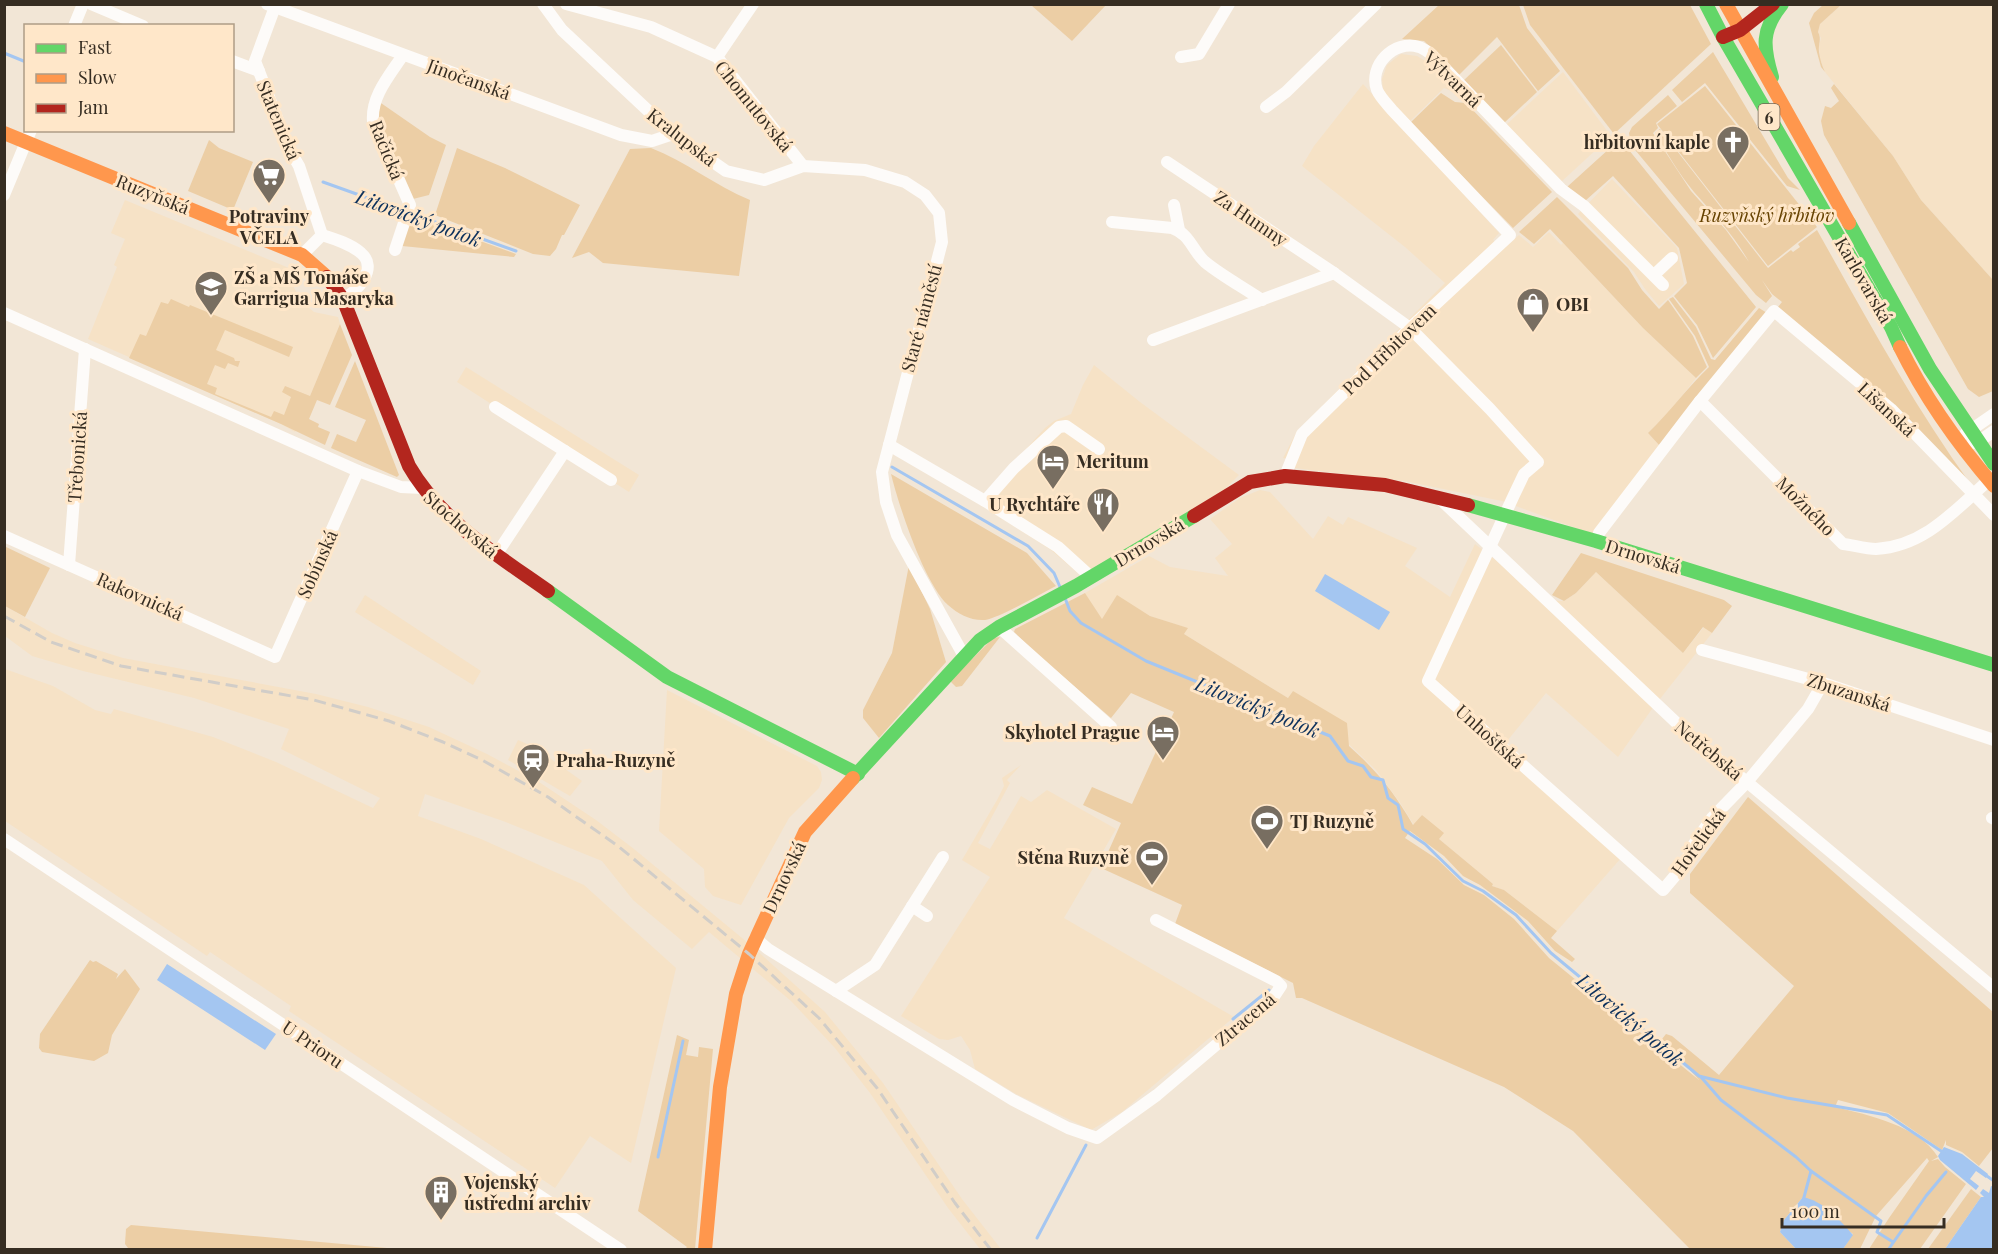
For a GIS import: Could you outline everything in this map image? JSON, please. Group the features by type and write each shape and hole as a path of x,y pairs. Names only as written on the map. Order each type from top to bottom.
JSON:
{"main road":[{"name":"Karlovarská","path":"1706,4 1891,327 1914,375 1959,445 1991,483"},
{"name":"Karlovarská","path":"1726,4 1930,369 1994,464"},
{"path":"1737,26 1756,4"},
{"path":"1723,37 1773,4"},
{"path":"1780,104 1764,46 1766,29 1773,14 1782,4"},
{"name":"Ruzyňská","path":"4,133 29,136 302,255 327,276 343,300 402,451 422,488"},
{"name":"Drnovská","path":"705,1250 719,1098 725,1050 736,994 755,938 806,832 980,640 999,627 1076,586 1250,482 1285,476 1385,485 1438,497 1596,541 1994,665"},
{"name":"Stochovská","path":"422,488 462,529 667,677 858,774"}],"street":[{"path":"75,24 83,4"},
{"path":"91,4 138,24"},
{"name":"Kralupská","path":"543,4 561,30 673,134 726,171 764,180 803,166 865,170 905,183 925,195"},
{"name":"Chomutovská","path":"566,4 651,27 717,57 803,166"},
{"path":"717,57 753,4"},
{"path":"1181,57 1199,54 1229,4"},
{"path":"1266,107 1286,92 1376,4"},
{"name":"Jinočanská","path":"273,6 621,135 652,141 673,134"},
{"name":"Statenická","path":"273,6 255,61 289,149 299,166 322,235"},
{"name":"Výtvarná","path":"1510,235 1382,98 1377,90 1375,78 1378,66 1386,54 1401,46 1418,47 1431,54 1561,189 1584,207 1659,280 1672,258"},
{"name":"Račická","path":"395,250 410,205 373,121 372,108 375,98 404,55"},
{"path":"234,62 259,71"},
{"path":"4,195 29,136"},
{"name":"Za Humny","path":"1167,162 1334,273 1410,328 1490,410 1538,462 1524,474 1505,514"},
{"name":"Staré náměstí","path":"925,195 939,213 942,242 882,472 886,502 897,535 964,656"},
{"path":"1174,205 1179,230"},
{"path":"1112,222 1179,230 1207,263 1262,300"},
{"path":"302,255 322,235 364,254 367,262 363,282 352,295 343,300"},
{"name":"Pod Hřbitovem","path":"1285,476 1302,434 1410,328 1510,235"},
{"path":"1153,340 1334,273"},
{"name":"Lišanská","path":"1700,400 1774,311 1891,409 1994,515"},
{"name":"Stochovská","path":"4,313 358,471 401,487 422,488"},
{"name":"Třebonická","path":"69,565 85,349"},
{"path":"1596,541 1700,400"},
{"name":"Možného","path":"1700,400 1843,544 1874,549 1916,539 1942,523 1974,494 1991,483"},
{"path":"495,407 610,480"},
{"path":"1959,445 1969,430 1994,414"},
{"path":"985,501 1014,468 1059,427 1066,426 1099,449"},
{"path":"1959,445 1978,442 1994,431"},
{"path":"889,445 1058,547 1091,577"},
{"path":"496,555 565,451"},
{"name":"Sobínská","path":"275,657 358,471"},
{"name":"Netřebská","path":"1438,497 1702,747 1994,988"},
{"path":"1490,547 1505,514"},
{"name":"Rakovnická","path":"4,536 275,657"},
{"name":"Unhošťská","path":"1490,547 1428,681 1663,890"},
{"path":"999,627 1111,727"},
{"name":"Zbuzanská","path":"1702,650 1823,683 1994,741"},
{"name":"Hořelická","path":"1663,890 1685,864 1692,847 1712,818 1747,782 1808,708 1823,683"},
{"name":"U Prioru","path":"4,839 621,1250"},
{"path":"755,938 768,949 836,991 875,965 943,856"},
{"path":"912,906 927,916"},
{"name":"Ztracená","path":"836,991 1013,1100 1068,1128 1097,1138 1157,1095 1275,995 1281,986 1276,981 1155,920"}],"shaded area":[{"path":"1841,5 1993,5 1993,280 1921,200 1893,156 1825,72 1820,59 1821,38 1818,32 1820,24"},
{"path":"1401,54 1417,56 1432,65 1461,95 1444,88 1409,122 1383,91 1382,79 1387,65"},
{"path":"1563,72 1611,136 1561,182 1506,125"},
{"path":"1363,84 1499,233 1493,240 1504,248 1519,235 1533,247 1549,232 1561,245 1563,243 1643,328 1696,378 1670,411 1648,433 1660,446 1592,534 1502,501 1404,481 1294,468 1296,460 1283,458 1297,431 1445,283 1405,247 1302,166 1314,146"},
{"path":"1612,179 1677,248 1684,284 1659,306 1634,272 1578,214"},
{"name":"ZŠ a MŠ Tomáše Garrigua Masaryka","path":"125,200 289,268 290,280 301,301 314,312 338,317 340,324 295,432 88,339 117,267 114,265 125,239 111,233"},
{"path":"1094,365 1239,475 1219,495 1081,576 1051,550 977,503 1045,428 1054,421 1071,414"},
{"path":"466,367 639,475 629,492 457,382"},
{"path":"1260,490 1270,492 1313,539 1328,516 1343,525 1348,517 1417,548 1405,566 1450,597 1475,544 1506,568 1539,600 1564,601 1576,593 1596,572 1683,653 1704,627 1712,633 1652,709 1618,757 1546,693 1499,751 1622,857 1557,931 1504,890 1492,886 1493,884 1439,839 1422,815 1414,825 1376,770 1293,691 1288,698 1184,634 1187,628 1150,616 1117,596 1102,620 1085,593 1149,556 1170,567 1228,576 1215,558 1232,544 1210,519 1240,498"},
{"path":"365,595 481,671 473,685 355,612"},
{"path":"5,606 52,633 123,658 316,694 368,707 429,727 539,782 634,849 753,947 825,1012 883,1083 962,1199 1001,1249 980,1249 948,1208 870,1093 835,1048 791,1001 709,932 692,949 633,900 602,861 503,821 425,794 418,816 481,839 584,885 676,968 631,1163 590,1136 555,1188 289,1011 291,1006 210,952 207,956 5,821 5,669 53,686 95,710 111,714 114,709 213,737 276,762 373,808 380,798 281,749 289,729 194,698 32,656 5,636"},
{"path":"667,690 817,766 821,772 822,780 819,788 789,818 741,905 713,896 705,887 704,869 659,831"},
{"path":"518,740 534,747 582,781 570,796 508,760"},
{"path":"1021,765 1007,780 1010,783 978,843 990,849 1021,796 1031,802 1047,790 1116,829 1064,918 1234,1017 1122,1112 1091,1130 1016,1094 975,1069 970,1050 961,1036 948,1040 939,1039 901,1016 990,877 962,860 1004,786 1002,778"}],"green space":[{"path":"1031,5 1106,5 1072,41"},
{"path":"1439,5 1519,5 1527,28 1560,71 1538,91 1497,37 1459,75 1424,41 1402,39"},
{"path":"1523,5 1690,5 1711,44 1614,134 1530,25"},
{"path":"1823,5 1841,5 1820,24 1818,32 1819,55 1825,72 1821,67 1809,23 1814,13"},
{"path":"1501,45 1537,92 1504,123 1463,81"},
{"path":"1713,52 1788,178 1800,190 1787,186 1705,83 1682,102 1672,90"},
{"path":"1834,84 1893,156 1921,200 1993,280 1993,391 1979,397 1968,389 1824,135 1821,121 1825,106 1831,108 1839,101 1831,88"},
{"name":"Ruzyňský hřbitov","path":"1705,86 1817,227 1768,266 1657,124"},
{"path":"1441,93 1455,102 1466,103 1552,192 1513,228 1410,123"},
{"path":"1668,95 1677,106 1656,123 1658,128 1653,133 1691,191 1726,230 1749,262 1730,234 1678,171 1655,133 1660,129 1768,268 1791,250 1793,252 1800,247 1798,244 1817,230 1910,392 1972,486 1778,307 1782,302 1772,294 1762,280 1772,296 1766,303 1756,295 1631,145 1629,133 1632,127"},
{"path":"378,101 430,137 446,145 429,195 413,199 375,115"},
{"path":"1620,139 1756,307 1713,358 1697,325 1674,296 1687,283 1679,248 1613,176 1585,201 1567,187"},
{"path":"209,140 219,148 253,162 233,210 188,191"},
{"path":"457,148 505,168 580,205 550,256 533,254 435,215"},
{"path":"651,148 750,200 739,276 603,263 589,252 572,258 630,149"},
{"path":"1557,197 1628,268 1642,290 1659,309 1668,300 1693,336 1707,367 1696,378 1643,328 1550,229 1534,244 1519,232"},
{"path":"411,216 516,254 514,257 402,246"},
{"path":"1673,297 1696,327 1711,359 1715,360 1759,308 1767,313 1660,446 1648,433 1709,367 1695,336 1669,299"},
{"path":"171,299 293,347 289,357 225,330 216,350 234,358 235,361 240,361 238,367 228,363 225,369 215,365 207,384 217,388 215,394 271,417 274,411 284,415 291,397 282,392 285,386 310,396 340,324 352,355 330,405 317,400 309,419 319,424 318,427 330,432 325,445 129,358 140,334 146,336 161,302 168,304"},
{"path":"355,361 399,475 397,477 331,448 337,434 356,442 366,420 335,407"},
{"path":"891,474 1027,553 1056,586 985,620 970,618 956,611 948,605 930,580 906,524"},
{"path":"4,546 50,568 25,617 5,606"},
{"path":"1581,553 1724,600 1732,606 1712,633 1703,627 1683,653 1596,572 1576,593 1564,601 1552,595"},
{"path":"909,565 930,609 946,662 879,738 863,718 863,710 892,653"},
{"path":"1085,593 1102,619 1117,595 1150,616 1188,628 1184,634 1288,698 1293,691 1347,723 1349,746 1385,783 1413,825 1422,815 1444,833 1439,839 1493,884 1492,886 1504,890 1557,931 1551,938 1575,959 1572,962 1555,951 1528,921 1480,885 1463,876 1444,856 1410,831 1405,838 1437,859 1464,885 1484,895 1514,919 1549,958 1699,1080 1662,1039 1666,1034 1672,1036 1719,1075 1794,986 1690,893 1690,874 1748,797 1993,1012 1993,1148 1979,1166 1962,1152 1946,1145 1946,1140 1942,1150 1888,1113 1838,1100 1835,1107 1892,1123 1919,1137 1938,1157 1931,1161 1938,1159 1966,1184 1920,1249 1869,1249 1929,1161 1927,1158 1876,1216 1860,1249 1843,1249 1853,1234 1803,1197 1784,1220 1780,1232 1796,1249 1690,1249 1573,1131 1504,1087 1302,998 1296,998 1293,983 1175,924 1182,905 1101,868 1121,823 1083,805 1092,787 1132,804 1174,712 1131,693 1111,718 1014,632 1015,629"},
{"path":"1000,637 962,686 956,687 950,681 993,638"},
{"path":"90,960 118,974 116,979 125,969 140,989 112,1035 108,1053 94,1061 42,1052 39,1048 40,1034"},
{"path":"677,1035 689,1040 686,1055 698,1057 699,1047 713,1049 695,1249 685,1249 687,1247 638,1211"},
{"path":"1971,1189 1981,1197 1945,1249 1928,1249"},
{"path":"131,1225 388,1249 128,1248 125,1244 126,1229"}],"water":[{"path":"1325,574 1390,612 1379,630 1315,591"},
{"path":"167,964 276,1034 265,1050 157,980"},
{"path":"1944,1147 1962,1154 1988,1174 1986,1178 1976,1171 1970,1179 1979,1186 1976,1190 1940,1160 1938,1156"},
{"path":"1991,1186 1994,1187 1993,1249 1945,1249 1981,1197 1984,1197 1980,1193 1983,1189 1989,1193"},
{"path":"1803,1197 1824,1207 1853,1235 1843,1249 1796,1249 1780,1232 1784,1220"}],"waterway":[{"name":"Litovický potok","path":"4,53 24,61"},
{"name":"Litovický potok","path":"323,182 404,211"},
{"name":"Litovický potok","path":"410,213 516,251"},
{"name":"Litovický potok","path":"892,467 1028,546 1054,573 1060,587"},
{"name":"Litovický potok","path":"1065,598 1070,611 1081,623 1146,661 1330,736 1348,761 1363,766 1371,777 1383,780 1388,798 1398,805 1403,829 1425,844 1463,881 1483,891 1516,915 1551,953 1699,1076 1787,1098 1887,1115 1944,1153"},
{"path":"1233,1019 1269,990"},
{"path":"658,1157 683,1041"},
{"name":"Litovický potok","path":"1701,1077 1721,1100 1811,1171 1881,1221 1877,1232 1893,1242"},
{"path":"1037,1238 1086,1145"},
{"path":"1803,1201 1811,1171"},
{"path":"1888,1250 1946,1172"},
{"path":"1984,1174 1994,1181"}],"railway":[{"path":"4,616 51,642 121,666 314,700 389,721 482,760 548,797 618,846 749,954 819,1018 877,1088 955,1203 991,1250"}],"traffic: fast":[{"path":"1706,4 1891,327 1900,347"},
{"path":"1772,77 1766,48 1767,31 1782,4"},
{"path":"1849,223 1930,369 1994,464"},
{"path":"1468,505 1596,541 1994,665"},
{"path":"853,778 980,640 1194,516"},
{"path":"548,591 667,677 858,774"}],"traffic: slow":[{"path":"1726,4 1849,223"},
{"path":"4,133 302,255 327,277"},
{"path":"1900,347 1920,384 1943,419 1994,486"},
{"path":"705,1250 720,1087 736,994 749,954 805,832 853,778"}],"traffic: jam":[{"path":"1723,37 1740,30 1773,4"},
{"path":"327,277 343,299 409,466 422,486 437,504 471,536 548,591"},
{"path":"1194,516 1250,482 1285,476 1385,485 1468,505"}],"place":[{"name":"hřbitovní kaple","path":"1733,171"},
{"name":"Potraviny VČELA","path":"269,204"},
{"name":"ZŠ a MŠ Tomáše Garrigua Masaryka","path":"211,316"},
{"name":"OBI","path":"1533,333"},
{"name":"Meritum","path":"1053,490"},
{"name":"U Rychtáře","path":"1103,533"},
{"name":"Skyhotel Prague","path":"1163,761"},
{"name":"Praha-Ruzyně","path":"533,789"},
{"name":"TJ Ruzyně","path":"1267,850"},
{"name":"Stěna Ruzyně","path":"1152,886"},
{"name":"Vojenský ústřední archiv","path":"441,1221"}]}
